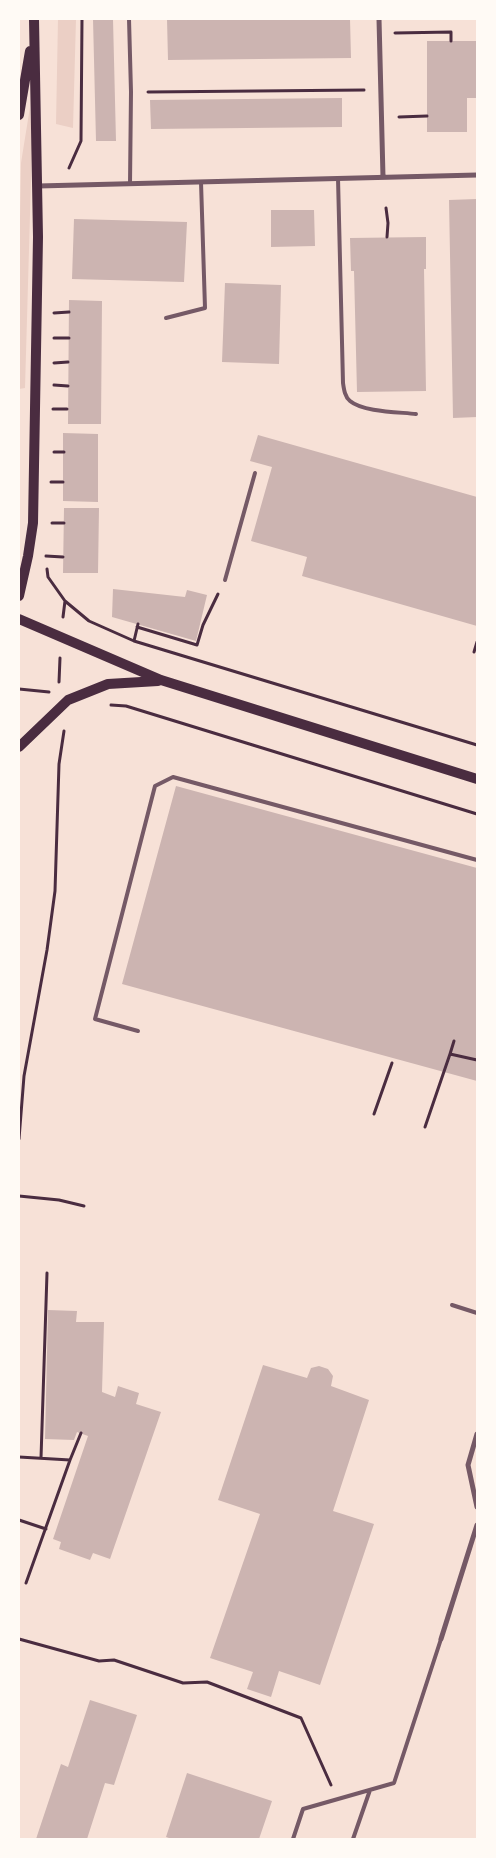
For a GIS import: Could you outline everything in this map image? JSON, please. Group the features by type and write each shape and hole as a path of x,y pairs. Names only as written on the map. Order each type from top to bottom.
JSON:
{"main road":[{"path":"19,596 33,523 38,186 34,19"},
{"path":"19,115 34,30"},
{"path":"19,619 161,680 477,778"},
{"path":"19,748 68,700 108,684 161,680"}],"street":[{"path":"379,19 383,177"},
{"path":"38,186 477,175"},
{"path":"477,1434 468,1465 477,1507"},
{"path":"441,1638 477,1525"}],"lane":[{"path":"129,19 131,92 130,184"},
{"path":"338,178 343,383 345,394 349,401 361,407 416,414"},
{"path":"166,318 205,308 201,182"},
{"path":"225,580 255,473"},
{"path":"138,1031 95,1019 155,786 174,777 477,860"},
{"path":"452,1305 477,1313"},
{"path":"293,1839 303,1809 394,1783 441,1638"},
{"path":"353,1839 370,1790"}],"path":[{"path":"61,185 81,142 82,19"},
{"path":"379,33 451,32 451,41"},
{"path":"131,92 380,89"},
{"path":"381,117 427,116"},
{"path":"386,208 388,237"},
{"path":"48,313 69,312"},
{"path":"48,338 69,338"},
{"path":"48,363 68,362"},
{"path":"48,384 68,386"},
{"path":"48,408 67,409"},
{"path":"47,523 64,523"},
{"path":"45,548 48,577 65,601 90,621 134,641 477,745"},
{"path":"134,641 137,626 197,645 203,625 225,580"},
{"path":"59,684 65,601"},
{"path":"474,652 477,642"},
{"path":"19,690 51,692"},
{"path":"107,705 126,706 477,814"},
{"path":"19,1139 24,1076 47,950 55,892 59,764 64,732 68,725"},
{"path":"425,1127 454,1041"},
{"path":"450,1054 477,1060"},
{"path":"374,1114 392,1063"},
{"path":"19,1196 59,1200 84,1206"},
{"path":"41,1458 47,1273"},
{"path":"26,1583 81,1433"},
{"path":"19,1457 70,1460"},
{"path":"19,1520 46,1529"},
{"path":"19,1639 98,1661 114,1660 183,1683 207,1682 301,1718 337,1799"}],"shaded area":[{"path":"58,19 76,19 73,128 56,124"},
{"path":"30,107 32,145 25,388 19,389 21,163"}],"building":[{"path":"93,19 113,19 116,141 96,141"},
{"path":"167,19 350,19 351,58 168,60"},
{"path":"427,41 477,41 477,98 467,98 467,132 427,132"},
{"path":"342,98 342,127 151,129 150,100"},
{"path":"477,199 477,417 453,418 449,200"},
{"path":"271,210 314,210 315,246 271,247"},
{"path":"74,219 187,222 184,282 72,279"},
{"path":"426,237 426,269 424,269 426,391 357,392 354,271 351,271 350,238"},
{"path":"225,283 281,285 279,364 222,362"},
{"path":"69,300 102,301 101,424 68,424"},
{"path":"63,433 98,434 98,502 63,501"},
{"path":"258,435 477,497 477,626 302,576 307,557 251,541 272,467 250,461"},
{"path":"64,508 99,508 98,573 63,573"},
{"path":"113,589 185,597 187,590 207,595 196,641 112,617"},
{"path":"176,786 477,868 477,1081 122,984"},
{"path":"48,1310 77,1311 76,1322 104,1322 102,1392 115,1397 118,1386 139,1393 136,1404 161,1412 110,1559 93,1553 90,1560 59,1549 61,1542 53,1539 88,1436 77,1432 74,1440 45,1439"},
{"path":"263,1365 307,1378 311,1368 319,1366 328,1369 333,1376 331,1386 369,1400 333,1511 374,1524 320,1685 279,1671 271,1697 247,1689 253,1672 210,1658 260,1514 218,1500"},
{"path":"90,1700 137,1715 114,1785 105,1783 87,1839 36,1839 61,1764 68,1767"},
{"path":"187,1773 272,1801 259,1839 172,1839 166,1837"}]}
